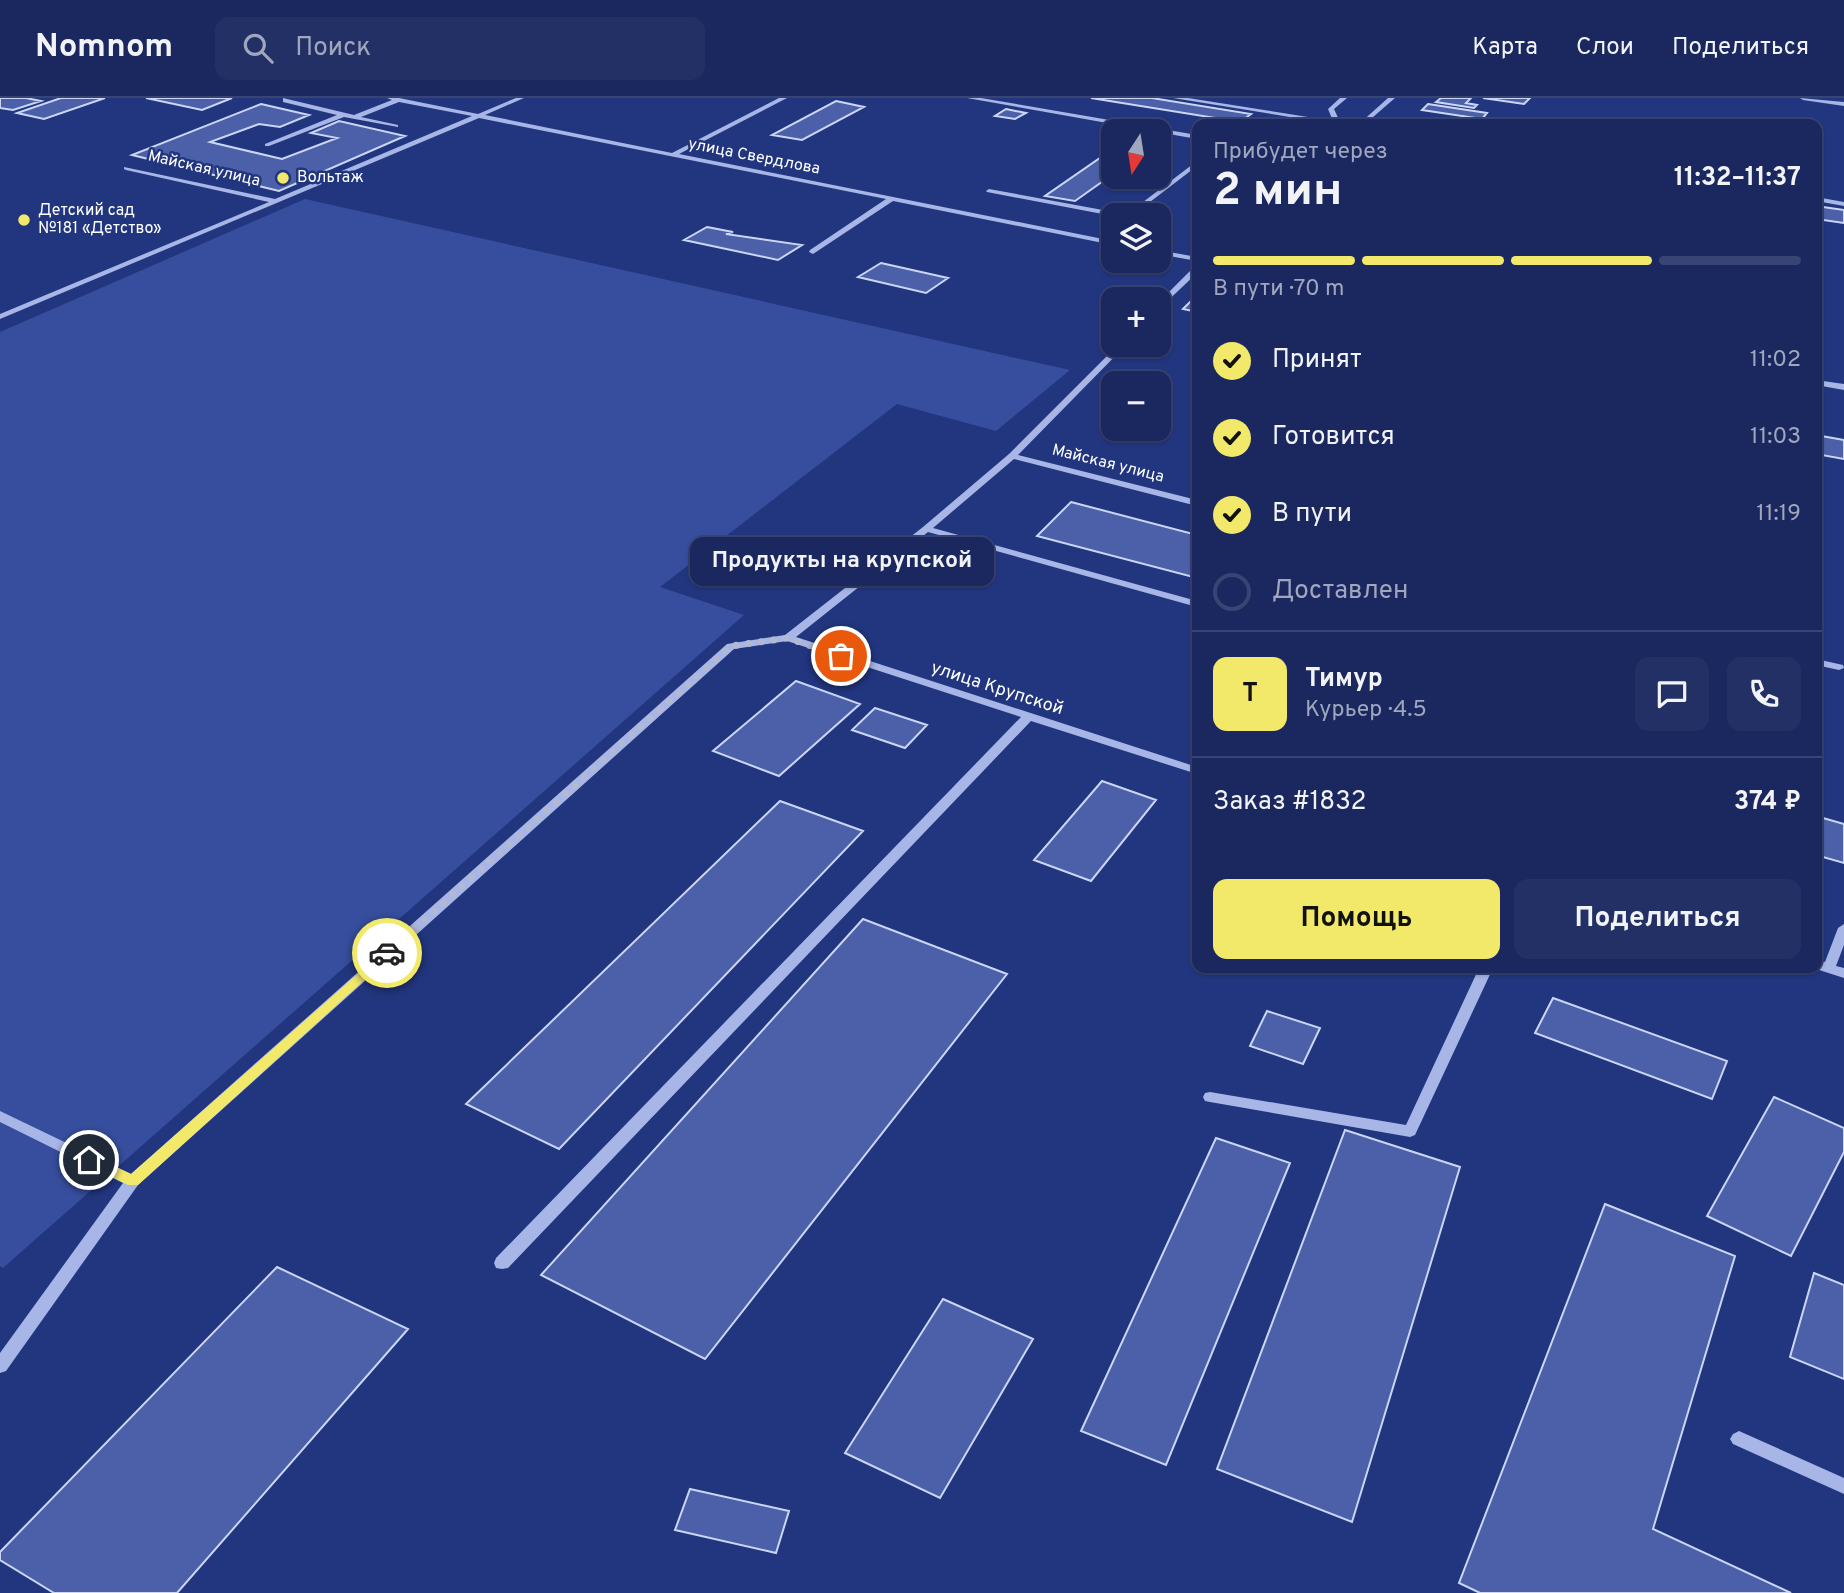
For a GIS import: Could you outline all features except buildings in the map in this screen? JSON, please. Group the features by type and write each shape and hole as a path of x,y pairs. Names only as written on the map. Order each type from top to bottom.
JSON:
{"street":[{"path":"286,98 285,101 396,126"},
{"path":"0,317 521,98"},
{"path":"672,155 784,98"},
{"path":"970,98 1192,135"},
{"path":"1176,98 1308,119"},
{"path":"1336,119 1331,109 1344,98"},
{"path":"1368,119 1392,98"},
{"path":"1802,98 1844,104"},
{"path":"354,117 394,99"},
{"name":"улица Свердлова","path":"394,99 1101,241"},
{"path":"267,145 343,114"},
{"path":"1145,203 1192,167"},
{"name":"Майская улица","path":"126,168 276,201"},
{"path":"989,191 1101,212"},
{"path":"813,252 891,199"},
{"path":"1822,200 1844,204"},
{"path":"1171,254 1192,258"},
{"path":"1171,295 1192,274"},
{"path":"0,1366 133,1181 731,646 788,638 926,529 1012,456 1110,357"},
{"path":"1822,383 1844,387"},
{"name":"Майская улица","path":"1012,456 1192,502"},
{"path":"926,529 1192,603"},
{"name":"улица Крупской","path":"788,638 1027,718 1192,769"},
{"path":"1822,663 1839,667"},
{"path":"502,1263 1027,718"},
{"path":"1844,928 1823,966 1844,973"},
{"path":"1210,1097 1410,1131 1484,973"},
{"path":"0,1116 133,1181"},
{"path":"1739,1439 1844,1486"}],"shaded area":[{"path":"305,199 1070,370 996,431 897,404 660,587 744,615 3,1268 0,1266 0,332"}],"way so far":[{"path":"387,953 731,646 788,638 841,656"}],"place":[{"name":"Вольтаж","path":"283,178"},
{"name":"Детский сад №181 «Детство»","path":"24,220"},
{"name":"Продукты на крупской","path":"841,656"}],"route":[{"path":"89,1160 133,1181 387,953"}]}
